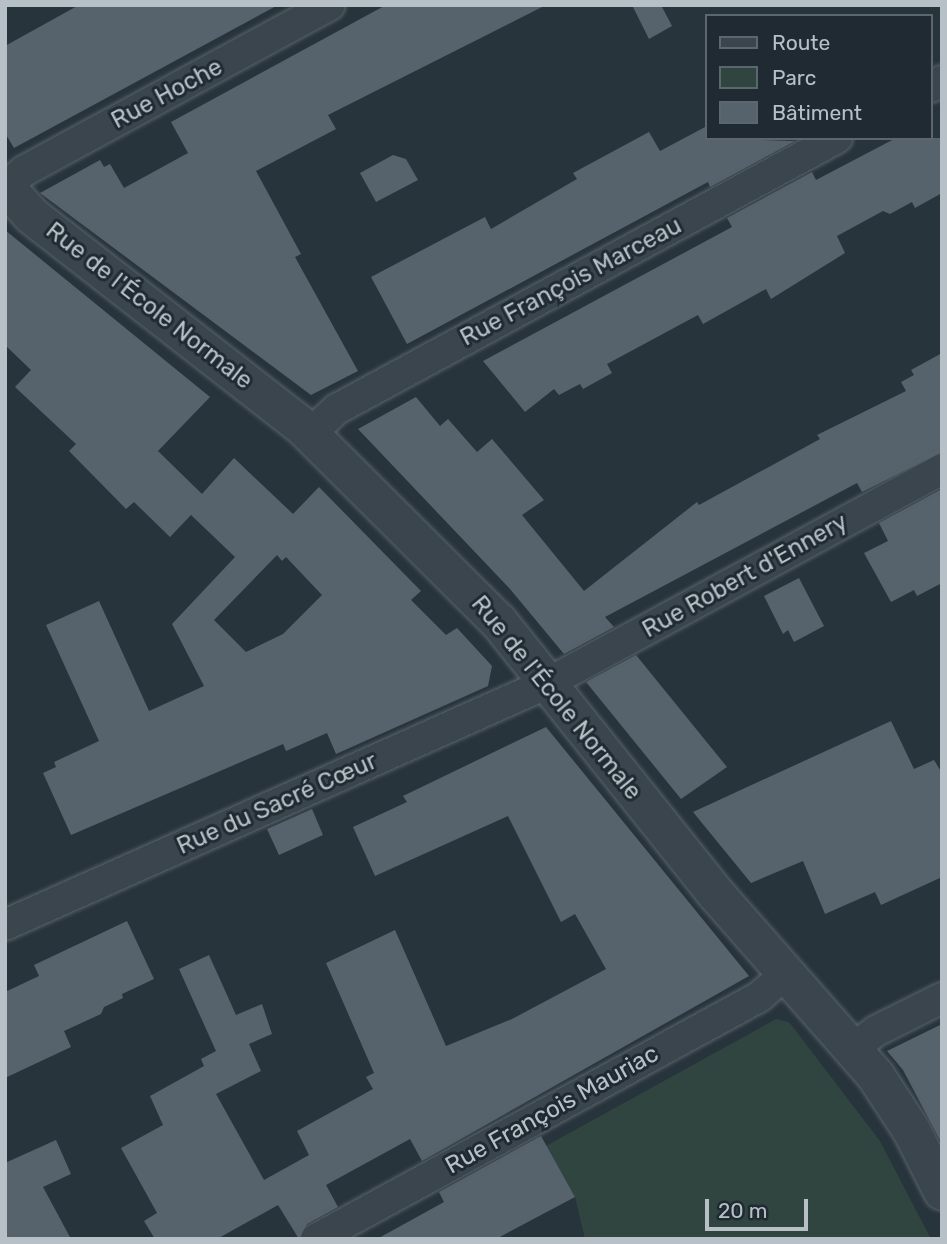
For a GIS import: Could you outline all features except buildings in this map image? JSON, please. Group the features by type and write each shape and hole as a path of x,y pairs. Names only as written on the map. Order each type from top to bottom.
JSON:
{"street":[{"name":"Rue Hoche","path":"6,186 24,172 330,5"},
{"name":"Rue François Marceau","path":"310,434 337,409 833,140"},
{"name":"Rue de l'École Normale","path":"6,186 31,215 310,434 498,621 784,975 853,1048 911,1130 942,1191"},
{"name":"Rue Robert d'Ennery","path":"548,683 942,469"},
{"name":"Rue du Sacré Cœur","path":"5,925 548,683"},
{"name":"Rue François Mauriac","path":"316,1239 759,998 784,975"},
{"path":"853,1048 942,998"}],"green space":[{"path":"776,1019 789,1022 880,1141 931,1239 585,1239 575,1197 546,1146"}]}
